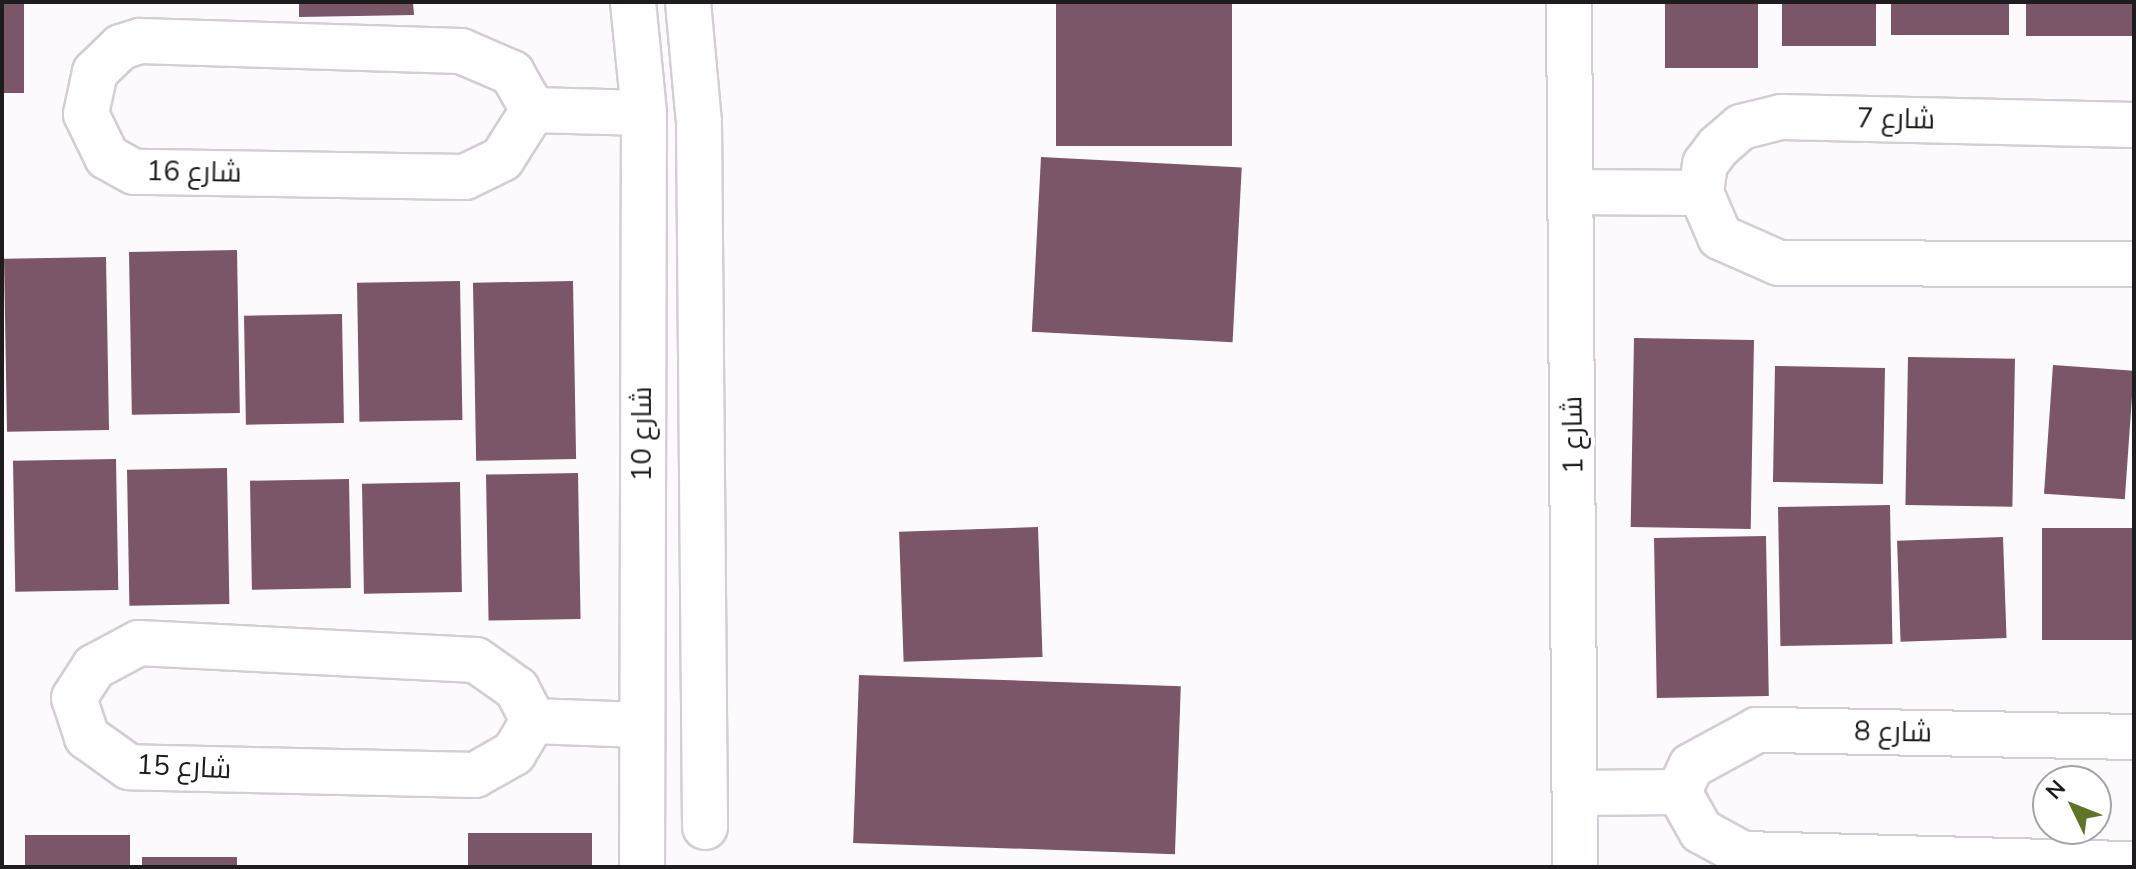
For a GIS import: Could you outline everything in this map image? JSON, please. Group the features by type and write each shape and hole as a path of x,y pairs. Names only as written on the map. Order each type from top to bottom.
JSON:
{"street":[{"name":"شارع 10","path":"633,2 644,113 642,867"},
{"path":"688,2 699,122 705,827"},
{"name":"شارع 1","path":"1569,2 1577,793 1575,867"},
{"name":"شارع 16","path":"140,41 461,51 512,73 533,110 502,159 465,177 134,172 107,157 86,114 95,72 121,47 140,41"},
{"path":"533,110 644,113"},
{"name":"شارع 7","path":"1701,193 1705,164 1718,147 1741,127 1781,117 2134,125"},
{"path":"1570,192 1701,193 1720,237 1779,263 2134,264"},
{"name":"شارع 15","path":"139,643 460,659 499,672 533,721 514,753 475,775 129,767 87,737 74,698 94,667 139,643"},
{"path":"533,721 640,725"},
{"name":"شارع 8","path":"1679,792 1691,766 1757,730 2134,737"},
{"path":"1577,793 1679,792 1701,831 1743,854 2134,864"}],"building":[{"path":"2,2 24,2 24,93 2,93"},
{"path":"299,2 413,2 414,15 299,17"},
{"path":"1056,2 1232,2 1232,146 1056,146"},
{"path":"1665,2 1758,2 1758,68 1665,68"},
{"path":"1782,2 1876,2 1876,46 1782,46"},
{"path":"1891,2 2009,2 2009,35 1891,35"},
{"path":"2026,2 2134,2 2134,36 2026,36"},
{"path":"1041,157 1242,168 1233,342 1032,332"},
{"path":"237,250 240,413 132,415 129,252"},
{"path":"106,257 109,430 7,432 4,259"},
{"path":"460,281 462,420 359,422 357,283"},
{"path":"573,281 576,459 476,461 473,283"},
{"path":"342,314 344,423 246,425 244,316"},
{"path":"1634,338 1754,340 1751,529 1631,527"},
{"path":"1908,357 2015,359 2012,507 1905,505"},
{"path":"2053,365 2134,371 2125,499 2044,494"},
{"path":"1775,366 1885,368 1883,484 1773,482"},
{"path":"116,459 118,590 15,592 13,461"},
{"path":"227,468 229,604 129,606 127,470"},
{"path":"578,473 581,619 489,621 486,475"},
{"path":"349,479 351,588 252,590 250,481"},
{"path":"460,482 462,592 364,594 362,484"},
{"path":"1890,505 1892,644 1780,646 1778,507"},
{"path":"1038,527 1043,657 904,662 899,532"},
{"path":"2042,528 2134,528 2134,640 2042,640"},
{"path":"1766,536 1769,696 1657,698 1654,538"},
{"path":"2003,537 2007,638 1901,642 1897,541"},
{"path":"859,675 1181,686 1175,854 853,843"},
{"path":"468,833 592,833 592,867 468,867"},
{"path":"25,835 130,835 130,867 25,867"},
{"path":"142,857 237,857 237,867 142,867"}]}
